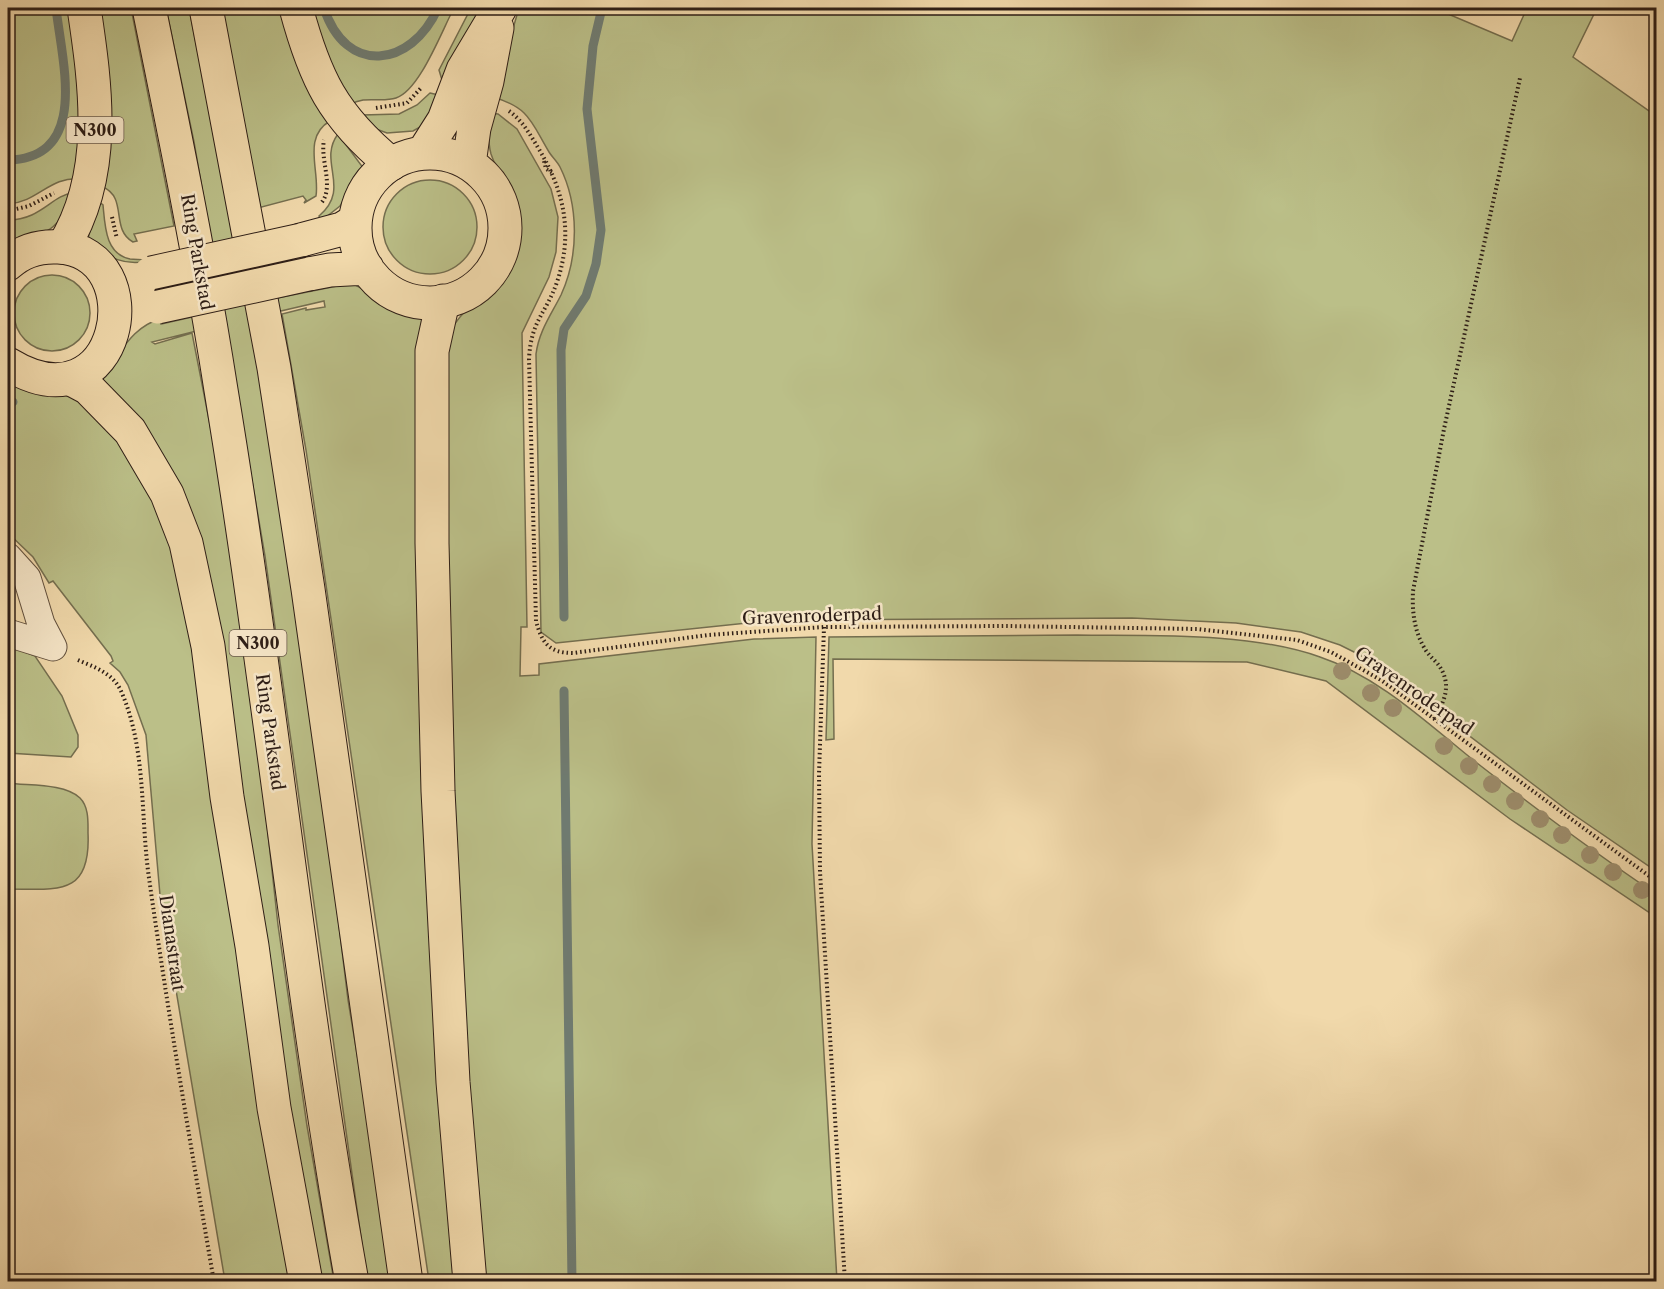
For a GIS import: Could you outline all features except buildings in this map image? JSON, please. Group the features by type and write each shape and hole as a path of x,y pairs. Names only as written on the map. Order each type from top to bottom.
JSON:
{"main road":[{"name":"N300","path":"63,248 79,220 88,191 94,159 94,97 84,8"},
{"name":"Ring Parkstad","path":"149,8 186,194 221,390 325,1133 352,1281"},
{"name":"N300","path":"206,8 274,368 308,589 406,1281"},
{"path":"296,8 313,62 338,110 362,140 391,164"},
{"path":"423,153 444,120 463,70 500,8"},
{"path":"469,164 500,8"},
{"path":"423,153 453,156 469,164 487,179 496,192 505,222 505,237 494,267 484,279 465,294 443,302 414,301 387,289 367,268 359,253 355,221 366,189 377,175 391,164 423,153"},
{"path":"105,276 120,278 151,273 301,240 342,229 355,221"},
{"path":"8,264 28,250 45,247 63,248 84,255 105,276 114,295 115,325 112,337 100,358 92,366 70,378 46,380 27,375 8,364"},
{"path":"115,325 158,307 330,270 367,268"},
{"path":"443,302 438,316 432,363 432,543 438,791 453,1082 470,1281"},
{"name":"N300","path":"70,378 95,394 130,431 167,494 186,543 208,646 227,797 252,946 274,1108 306,1281"}],"street":[{"path":"8,557 27,578 41,624 53,648"},
{"path":"8,633 53,648"}],"path":[{"path":"1434,719 1445,700 1446,683 1440,668 1425,649 1418,634 1412,616 1413,591 1443,429 1520,78"},
{"name":"Gravenroderpad","path":"481,101 502,108 515,116 544,157 562,197 566,239 556,284 533,327 529,359 536,621 545,645 554,651 573,653 708,635 824,627 1005,626 1197,629 1284,638 1310,644 1354,663 1656,881"},
{"path":"112,213 114,232 122,243"},
{"path":"824,627 819,774 820,872 845,1281"},
{"name":"Dianastraat","path":"53,648 106,673 119,687 135,733 150,887 181,1095 214,1281"}],"green space":[{"path":"8,8 75,8 83,74 81,179 60,181 28,199 8,204"},
{"path":"93,8 131,8 174,226 134,234 137,241 133,242 122,229 115,198 103,187"},
{"path":"166,8 189,8 248,304 352,283 399,310 425,315 461,1281 429,1281 306,450 282,314 306,308 306,310 325,307 324,301 251,318 312,703 348,1000 395,1281 368,1281 365,1266 265,556 225,324 152,342 155,344 192,333 240,578 278,925 307,1126 334,1281 316,1281 217,636 99,378 133,336 149,323 160,319 161,324 223,310 194,142"},
{"path":"218,8 285,8 330,121 322,128 314,145 316,196 304,203 306,200 303,196 254,209"},
{"path":"305,8 454,8 422,72 405,93 396,98 361,100 350,105"},
{"path":"471,8 481,8 442,80 439,70"},
{"path":"519,8 1434,8 1512,41 1527,8 1597,8 1573,57 1656,116 1656,871 1567,810 1368,659 1340,645 1301,632 1236,623 1132,618 776,620 556,643 541,632 536,354 543,330 567,280 574,247 574,231 571,198 559,165 528,117 515,106 493,97"},
{"path":"430,93 443,96 422,126 413,131 387,133 376,129 363,115 399,114 417,105"},
{"path":"489,113 498,114 517,129 551,189 558,217 556,252 549,277 522,333 527,627 521,627 520,676 539,675 539,664 754,639 816,637 812,844 837,1281 480,1281 452,942 444,350 457,321 497,282 510,265 518,239 517,213 491,154 488,134"},
{"path":"338,134 364,169 340,206 321,221 319,216 328,206 333,195 331,155"},
{"path":"421,180 439,180 464,193 474,209 477,227 474,245 464,261 439,274 421,274 396,261 383,236 383,218 396,193"},
{"path":"73,193 63,215 50,229 32,237 8,239 8,220 29,216 59,198"},
{"path":"98,201 103,205 108,238 116,251 130,259 149,261 131,263 116,259 87,242"},
{"path":"52,275 66,278 79,286 87,299 90,313 87,327 79,340 66,348 52,351 38,348 25,340 17,327 14,313 17,299 25,286 38,278"},
{"path":"8,379 74,396 93,408 143,473 175,548 197,646 296,1281 225,1281 160,895 146,735 128,685 120,672 110,663 113,661 111,656 53,581 49,583 33,557 8,533"},
{"path":"1077,635 1232,639 1293,649 1342,666 1403,703 1543,814 1656,894 1656,917 1510,819 1326,681 1247,662 833,659 834,739 826,740 829,637"},
{"path":"8,645 35,656 62,696 78,735 78,747 71,757 8,753"},
{"path":"8,783 55,787 73,793 83,802 88,819 87,854 84,869 77,879 56,888 8,889"}],"waterway":[{"path":"8,160 34,155 51,143 61,125 65,104 65,79 56,8"},
{"path":"324,8 334,30 347,45 363,54 379,56 396,52 412,43 426,28 438,8"},
{"path":"564,617 561,350 564,329 586,296 596,264 601,230 587,109 593,46 602,8"},
{"path":"8,398 13,402"},
{"path":"564,691 572,1282"}]}
